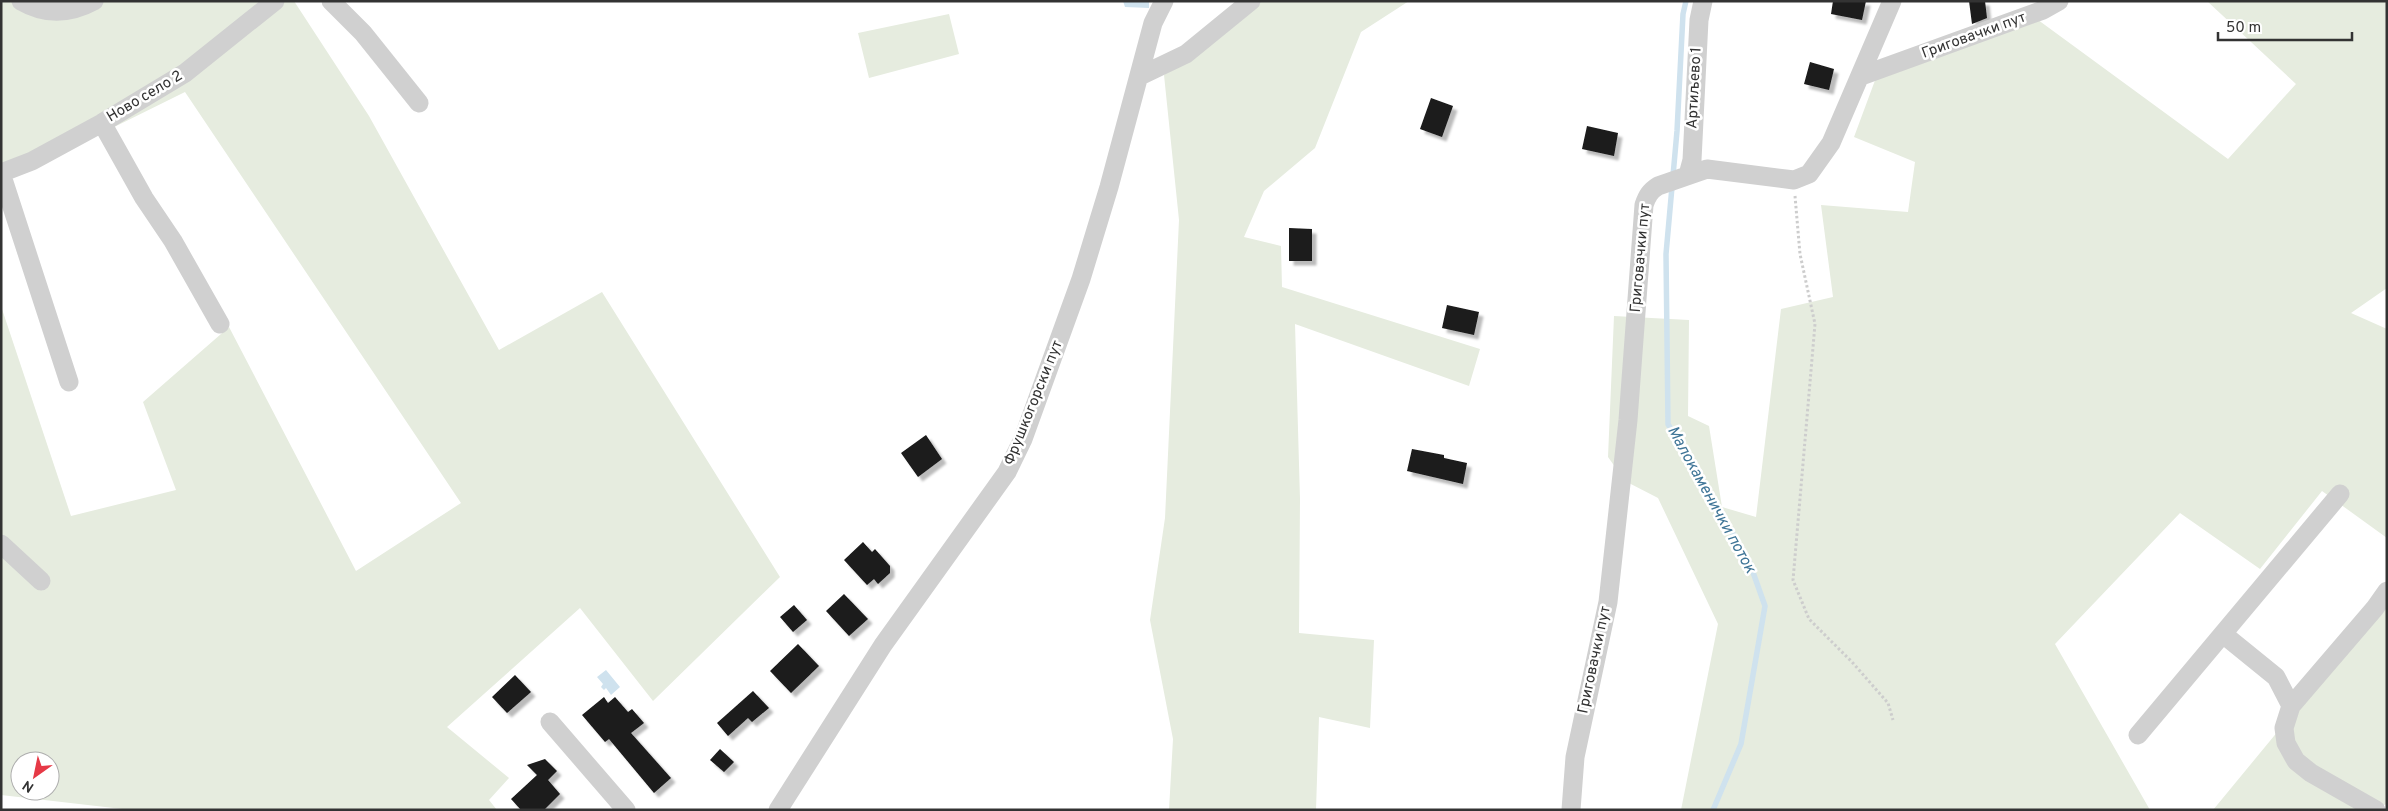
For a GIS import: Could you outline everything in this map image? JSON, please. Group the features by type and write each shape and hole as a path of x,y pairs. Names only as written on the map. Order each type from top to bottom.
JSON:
{"street":[{"path":"21,1 41,9 57,12 75,11 94,1"},
{"name":"Ново село 2","path":"1,173 32,161 102,123 185,73 275,1"},
{"path":"331,1 363,33 419,103"},
{"name":"Фрушкогорски пут","path":"778,810 883,645 1007,472 1023,439 1081,279 1140,76 1153,23 1164,1"},
{"path":"1140,76 1186,54 1251,1"},
{"name":"Артиљево 1","path":"1688,175 1692,160 1699,20 1702,1"},
{"path":"1794,180 1809,174 1831,143 1892,1"},
{"name":"Григовачки пут","path":"1861,76 2043,10 2059,1"},
{"path":"102,123 144,198 173,241 220,324"},
{"name":"Григовачки пут","path":"1571,810 1575,757 1608,602 1628,420 1644,205 1651,191 1658,186 1707,169 1794,180"},
{"path":"1,173 69,382"},
{"path":"2138,735 2340,494"},
{"path":"1,544 41,581"},
{"path":"2376,810 2311,773 2296,761 2286,743 2284,728 2291,706 2375,608 2387,591"},
{"path":"2223,634 2276,678 2291,706"},
{"path":"550,722 626,810"}],"path":[{"path":"1794,180 1800,254 1815,324 1793,580 1809,619 1852,662 1888,703 1893,720"}],"shaded area":[{"path":"1,1 294,1 369,116 499,350 602,292 780,577 653,701 580,608 447,727 509,778 489,800 497,810 131,810 53,801 60,801 60,751 10,751 10,796 1,795 1,306 71,516 176,490 143,402 229,327 356,571 461,503 185,92 13,177 1,170"},
{"path":"1257,1 1409,1 1361,32 1315,148 1264,191 1244,237 1281,246 1282,287 1480,349 1469,386 1295,324 1300,499 1299,633 1374,640 1370,728 1319,717 1316,810 1169,810 1173,739 1150,620 1165,518 1179,220 1164,75"},
{"path":"2207,1 2387,1 2387,288 2351,313 2387,329 2387,538 2322,491 2260,569 2180,513 2055,644 2150,810 1681,810 1718,624 1658,498 1625,481 1608,457 1614,316 1689,320 1688,416 1709,426 1722,507 1756,517 1781,309 1833,297 1821,205 1908,212 1915,162 1854,137 1877,75 2030,14 2228,159 2296,84"},
{"path":"949,14 959,54 869,78 858,33"},
{"path":"2387,599 2387,804 2369,810 2213,810"}],"water":[{"path":"1123,1 1149,1 1149,8 1125,7"},
{"path":"606,670 620,687 611,695 606,688 604,690 601,687 603,684 597,677"}],"building":[{"path":"1833,1 1866,1 1862,20 1831,14"},
{"path":"1969,1 1985,1 1987,18 1972,24"},
{"path":"1810,62 1834,69 1829,90 1804,84"},
{"path":"1431,98 1453,106 1442,137 1420,129"},
{"path":"1587,126 1618,133 1614,156 1582,149"},
{"path":"1289,228 1312,229 1312,261 1289,261"},
{"path":"1447,305 1479,312 1474,335 1442,328"},
{"path":"926,435 942,459 918,477 901,453"},
{"path":"1412,449 1444,455 1444,458 1467,463 1463,484 1407,471"},
{"path":"863,542 872,552 875,549 890,566 890,573 878,584 874,579 867,585 844,560"},
{"path":"844,594 868,619 849,636 826,611"},
{"path":"794,605 807,620 793,632 780,617"},
{"path":"798,644 819,666 791,693 770,671"},
{"path":"515,675 531,692 507,713 492,697"},
{"path":"753,691 769,708 752,722 748,718 728,736 717,723"},
{"path":"604,697 608,703 615,697 628,712 632,709 644,723 631,733 671,778 654,793 609,739 605,742 582,715"},
{"path":"720,749 734,762 724,772 710,760"},
{"path":"545,759 557,771 548,780 560,794 544,810 521,810 511,799 537,775 527,765"}],"waterway":[{"name":"Малокаменички поток","path":"1686,1 1683,14 1677,131 1666,254 1668,424 1749,561 1765,606 1741,744 1713,810"}]}
